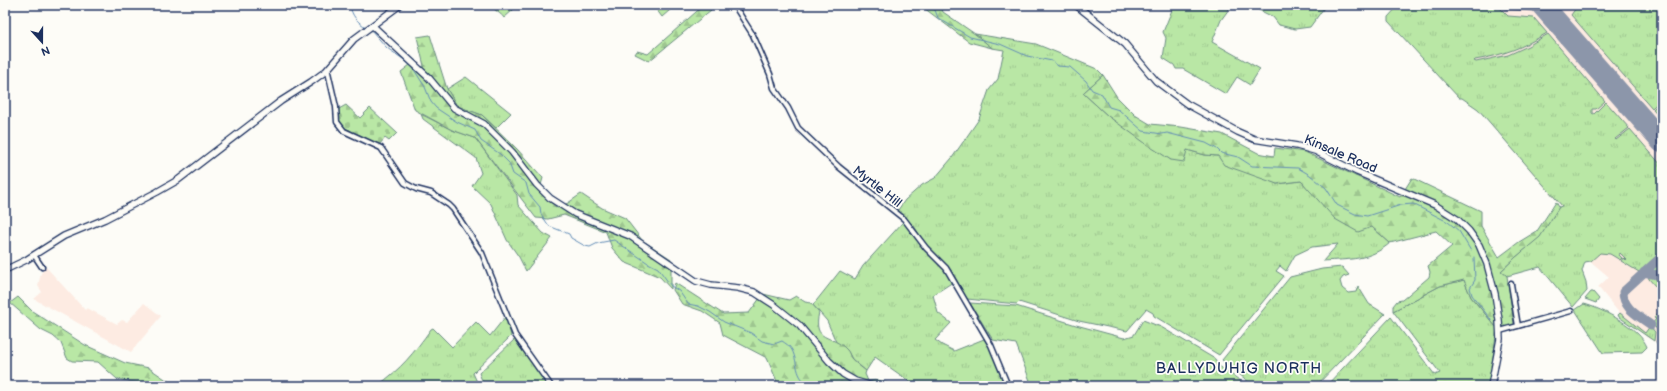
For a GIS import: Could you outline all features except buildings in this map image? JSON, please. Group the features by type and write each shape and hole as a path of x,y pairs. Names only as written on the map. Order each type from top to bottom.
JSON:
{"main road":[{"path":"5,270 34,255 64,236 106,219 170,185 281,101 326,71 354,39 400,5"},
{"name":"Kinsale Road","path":"1076,5 1125,44 1156,81 1187,104 1238,132 1254,139 1296,146 1315,151 1356,172 1435,205 1457,219 1474,237 1485,258 1495,294 1500,331 1491,386"},
{"path":"370,28 429,78 454,108 477,120 490,130 512,152 537,185 553,201 575,214 630,236 696,281 754,292 774,305 799,325 829,361 843,374 855,381 872,386"}],"street":[{"name":"Myrtle Hill","path":"734,5 753,35 770,74 774,88 788,108 798,128 839,168 904,219 926,248 946,268 991,345 1008,386"},
{"path":"326,71 328,72 336,107 337,122 344,130 381,148 405,183 411,187 431,193 449,205 453,210 482,253 515,335 551,386"},
{"path":"34,255 42,267"},
{"path":"1511,284 1518,326"},
{"path":"1500,331 1571,311"}],"shaded area":[{"path":"1399,5 1660,5 1662,7 1662,339 1657,343 1648,338 1620,314 1598,287 1609,277 1589,260 1562,207 1478,109 1462,98 1459,98 1388,21 1388,17"},
{"path":"46,267 85,310 87,308 117,324 122,320 127,322 144,303 161,316 131,352 34,299 42,292 38,286 41,273"}],"green space":[{"path":"492,5 516,5 504,18"},
{"path":"653,5 666,5 670,10 662,17"},
{"path":"704,5 717,5 649,61 635,54 637,51 648,54"},
{"path":"920,5 940,5 943,12 975,34 992,48 969,42"},
{"path":"1174,5 1232,5 1221,20 1212,42 1260,69 1250,85 1237,77 1226,94 1183,69 1176,69 1174,65 1163,58 1166,38 1163,32"},
{"path":"1249,5 1326,5 1310,27 1295,29 1279,25 1273,17"},
{"path":"1399,5 1497,5 1508,16 1534,18 1547,33 1512,50 1474,61 1476,62 1508,55 1528,46 1548,34 1605,101 1596,109 1592,109 1592,113 1594,114 1606,102 1629,128 1615,139 1616,140 1630,129 1662,166 1662,252 1639,272 1621,261 1623,258 1626,261 1627,260 1620,253 1619,255 1622,258 1620,260 1610,254 1600,253 1591,261 1585,262 1582,271 1586,282 1587,291 1573,307 1540,267 1507,276 1501,271 1539,237 1559,207 1562,206 1478,109 1462,98 1459,98 1388,21 1388,17"},
{"path":"1578,5 1660,5 1662,8 1662,99 1652,108 1571,15"},
{"path":"975,34 1036,44 1097,69 1103,75 1083,93 1108,116 1171,160 1187,150 1205,155 1218,156 1277,184 1301,181 1318,198 1372,227 1390,243 1374,253 1358,258 1323,261 1338,244 1312,247 1295,255 1286,271 1280,266 1276,271 1284,276 1219,355 1154,316 1153,313 1146,309 1127,331 1079,321 1019,302 1017,304 967,299 951,270 926,245 914,226 898,210 905,200 922,185 935,178 952,158 979,119 989,90 998,79 1004,50 992,48"},
{"path":"430,35 447,89 457,106 482,115 517,149 543,178 539,192 557,208 568,203 581,194 602,208 625,218 642,240 671,259 671,289 660,277 624,262 612,248 606,232 564,215 548,219 536,218 475,138 452,130 415,110 401,72 415,61 422,67 424,66 417,37"},
{"path":"1103,75 1117,97 1135,115 1150,124 1181,127 1222,134 1258,153 1274,156 1275,148 1305,152 1400,197 1412,178 1481,211 1481,226 1499,257 1537,231 1556,202 1559,207 1540,237 1501,271 1507,276 1514,324 1497,328 1471,297 1464,280 1440,286 1393,311 1393,306 1397,301 1402,300 1429,277 1430,272 1428,266 1452,246 1436,231 1390,243 1372,227 1358,232 1335,219 1301,181 1277,184 1224,165 1218,156 1205,155 1187,150 1184,162 1171,160 1108,116 1083,93"},
{"path":"466,77 511,113 496,128 482,115 457,106 447,89"},
{"path":"1662,101 1662,119 1653,109"},
{"path":"346,105 360,118 370,108 397,133 389,141 385,138 379,145 354,135 350,130 344,128 338,121 337,110"},
{"path":"421,114 452,130 475,138 517,195 518,205 543,233 552,238 526,271 519,257 507,240 491,204 472,186 481,173 476,158 423,119"},
{"path":"903,222 912,231 923,249 946,271 953,282 933,295 938,313 951,323 935,340 954,351 984,339 990,348 1005,386 916,386 875,357 866,371 852,359 847,350 836,342 827,321 813,305 840,271 855,279 863,266"},
{"path":"1662,260 1662,271 1657,274 1649,272"},
{"path":"1342,267 1349,275 1343,277 1340,281 1342,288 1348,293 1356,292 1358,286 1369,304 1385,314 1316,386 1257,386 1250,383 1222,360 1290,277 1322,269"},
{"path":"1648,275 1656,277 1658,282 1662,284 1662,294 1649,279"},
{"path":"1464,280 1471,297 1497,328 1489,386 1326,386 1391,317 1435,375 1440,373 1393,311 1440,286"},
{"path":"675,283 723,314 749,313 763,294 789,300 796,296 805,302 811,303 819,312 818,329 821,334 835,341 847,350 851,358 866,371 865,374 868,381 878,380 896,386 779,386 767,358 723,335 720,323 702,311 682,304 673,290"},
{"path":"1591,292 1593,292 1599,299 1596,303 1585,299"},
{"path":"18,297 32,311 85,345 125,363 149,368 168,381 187,386 142,386 140,383 117,379 98,362 72,361 67,358 61,343 53,336 41,330 10,303"},
{"path":"970,303 1016,306 1124,338 1134,335 1143,320 1161,327 1215,359 1219,366 1248,386 1032,386 1016,344 993,340"},
{"path":"1584,304 1601,310 1629,326 1643,340 1647,347 1642,352 1603,353 1575,310"},
{"path":"1662,308 1662,350 1656,342 1658,340 1658,333 1652,324 1656,319 1654,318"},
{"path":"1620,313 1645,333 1650,326 1655,332 1654,341 1619,317 1618,315"},
{"path":"506,316 511,336 473,373 477,382 473,386 377,386 407,360 431,329 433,328 452,347 476,322 490,336"},
{"path":"514,340 517,340 545,378 548,386 478,386 483,383 479,373"}],"waterway":[{"path":"350,5 355,18 366,27"},
{"path":"927,5 935,10 938,18 970,37 1000,44 1027,56 1052,61 1058,66 1070,67 1086,81 1092,90 1102,94 1109,107 1119,110 1143,131 1162,134 1167,133 1206,143 1221,153 1238,157 1252,166 1298,168 1310,175 1326,188 1337,205 1355,214 1367,216 1401,205 1413,204 1448,222 1459,231 1471,251"},
{"path":"371,30 387,48 413,68 425,87 431,102 436,108 457,122 475,130 481,141 500,154 509,163 513,174 526,183 529,194 540,207 541,214 549,226 569,234 571,238 585,246 590,247 598,243 614,240 658,268 671,286 679,291 688,304 698,306 724,322 751,333 762,341 774,344 782,341 792,350 800,376 808,384 814,386"},
{"path":"1474,257 1475,280 1470,288 1472,295 1491,320"}],"taxiway":[{"path":"1505,5 1534,7 1547,11"},
{"path":"1651,325 1632,312 1626,303 1623,292 1662,256"},
{"path":"1644,272 1657,275"}],"runway":[{"path":"1542,5 1662,142"}],"district":[{"name":"BALLYDUHIG NORTH","path":"1239,368"}]}
